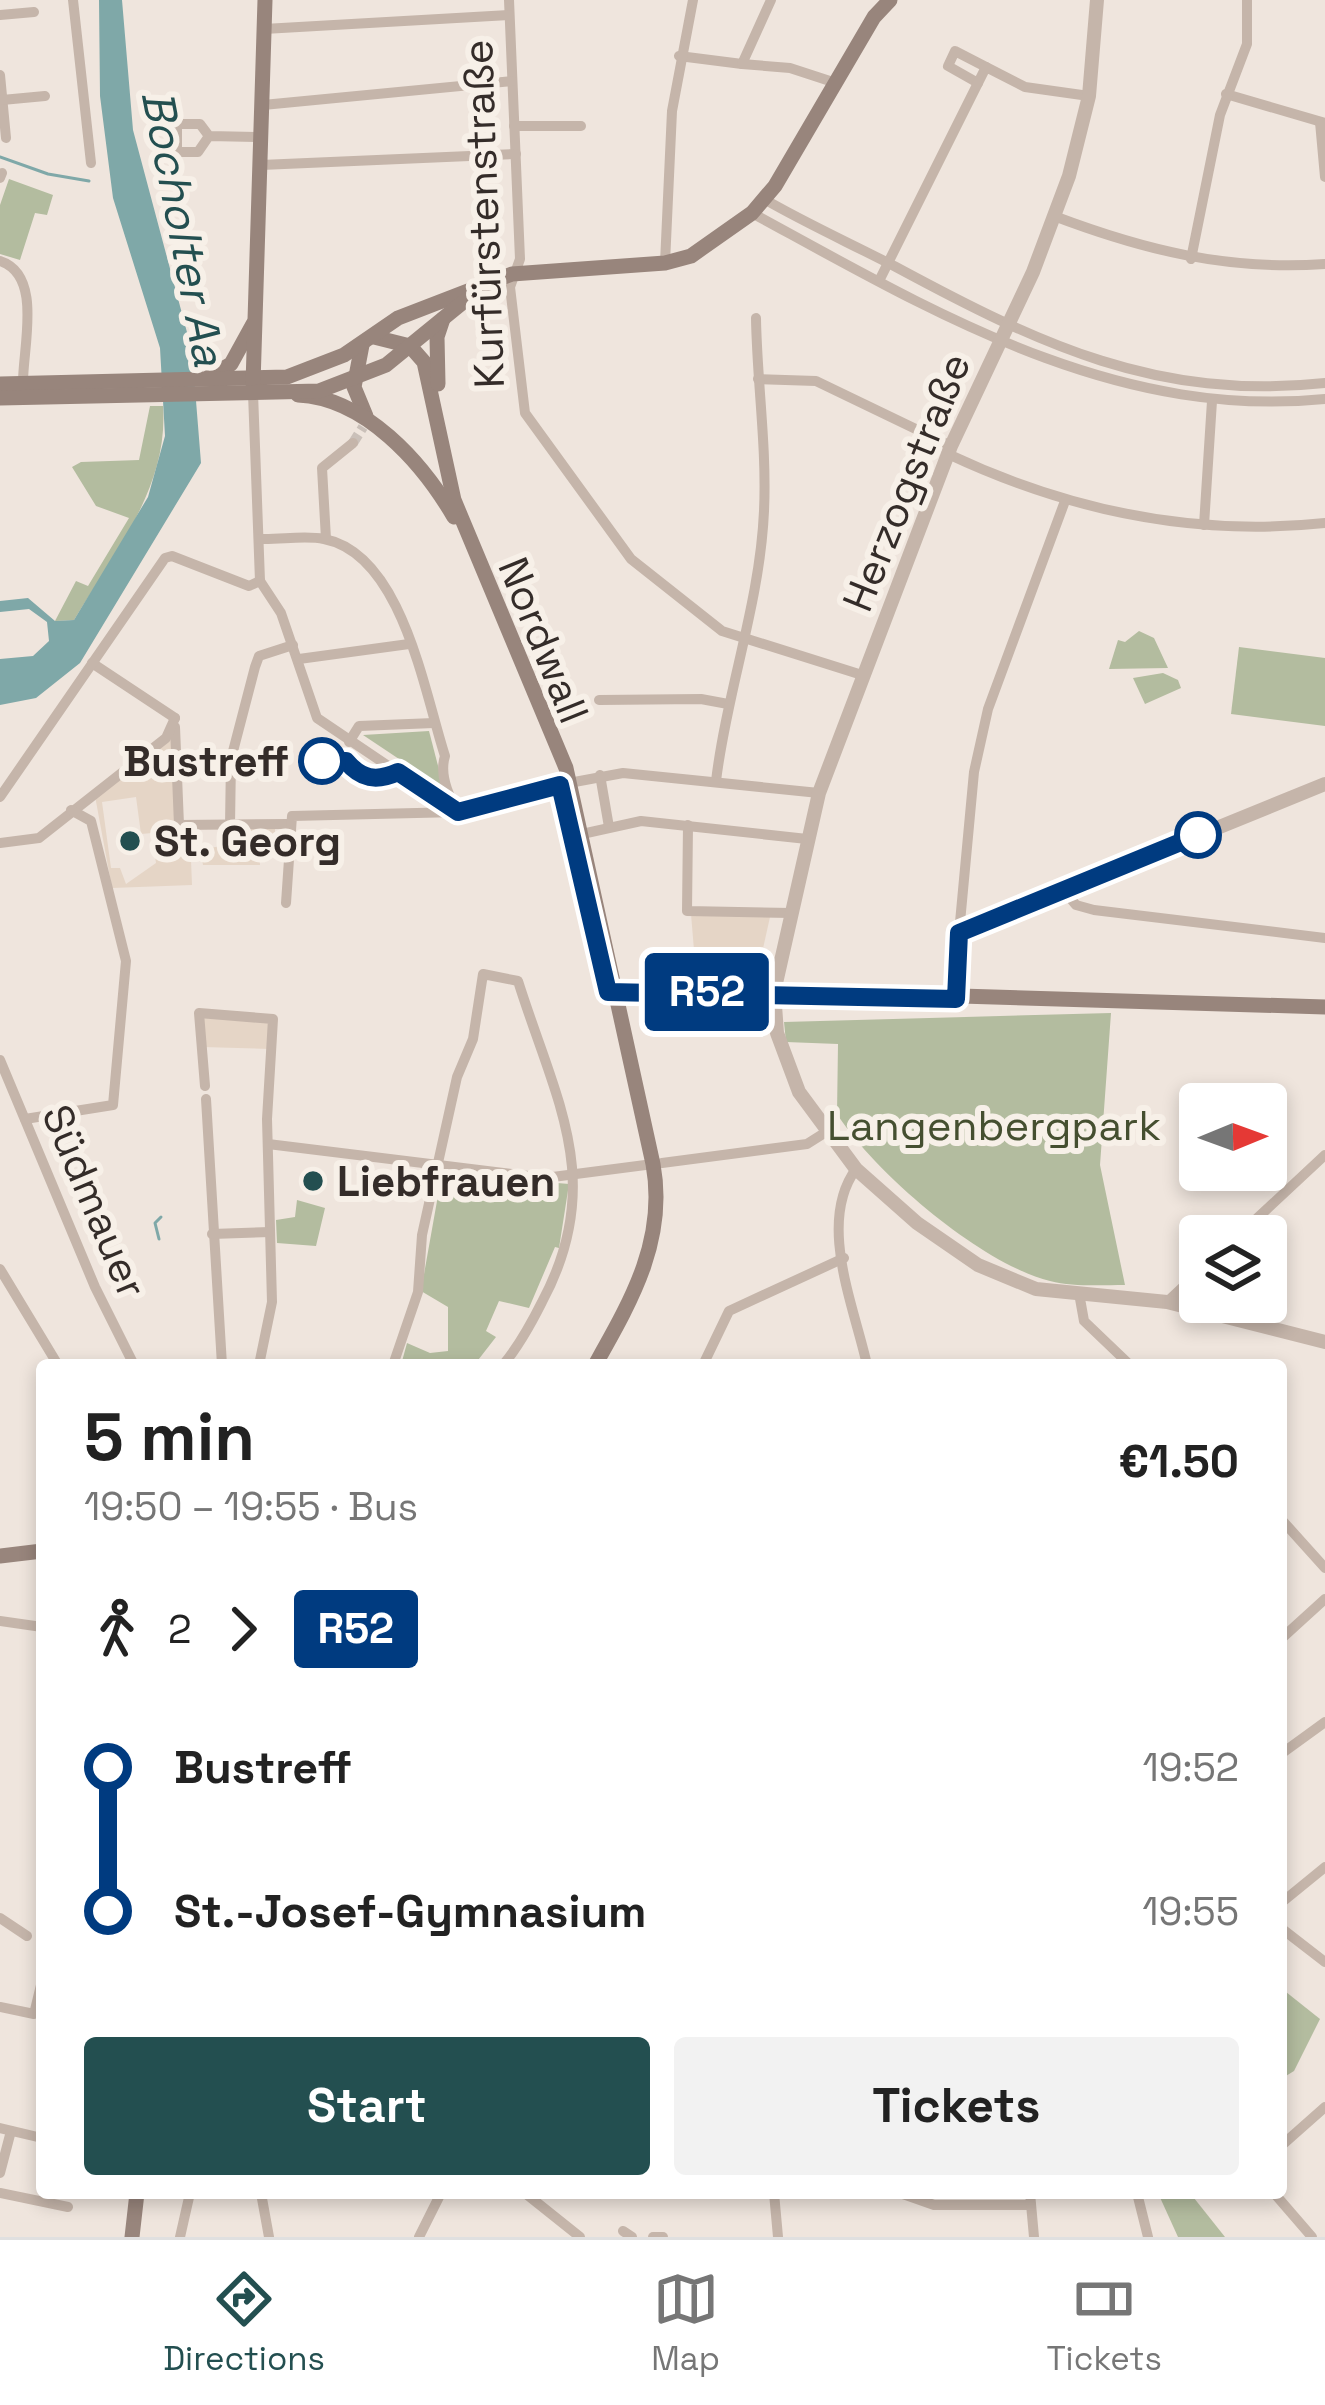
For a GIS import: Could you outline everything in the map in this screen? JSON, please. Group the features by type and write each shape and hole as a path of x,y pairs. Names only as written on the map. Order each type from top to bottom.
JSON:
{"main road":[{"path":"253,386 265,0"},
{"path":"253,386 302,373 368,341 398,319 512,274 665,263 709,246 764,199 890,0"},
{"path":"0,398 200,386 253,386 298,395 354,382 410,346 449,309 512,274"},
{"path":"439,417 437,337 449,309"},
{"path":"200,386 231,364 258,314"},
{"path":"368,341 410,346 424,362 439,417"},
{"path":"354,382 368,341"},
{"name":"Nordwall","path":"354,382 366,422"},
{"path":"0,383 153,387"},
{"name":"Nordwall","path":"298,395 331,399 366,422 423,477 460,531 582,834 612,992"},
{"name":"Nordwall","path":"439,417 454,500 547,715 612,992"},
{"path":"423,477 440,472 445,461"},
{"path":"598,1359 648,1260 658,1212 653,1164 612,992 1325,1007"},
{"path":"587,1359 642,1248 653,1164"},
{"path":"0,1556 36,1552"},
{"path":"0,1566 36,1563"},
{"path":"132,2237 136,2199"}],"street":[{"path":"73,0 91,164"},
{"name":"Kurfürstenstraße","path":"508,0 520,259 512,274 519,394 537,434 631,559 699,616 745,641 862,675"},
{"path":"665,263 679,56 693,0"},
{"path":"742,64 771,0"},
{"name":"Herzogstraße","path":"774,992 818,793 950,450 1054,216 1089,96 1097,0"},
{"path":"1190,259 1226,94 1247,44 1247,0"},
{"path":"0,15 34,12"},
{"path":"264,29 508,15"},
{"path":"978,83 948,66 956,51 1025,87 1089,96"},
{"path":"679,56 790,68 836,83"},
{"path":"880,279 986,67"},
{"path":"0,75 6,138"},
{"path":"262,105 512,81"},
{"path":"1226,94 1322,123 1325,177"},
{"path":"2,100 45,96"},
{"path":"514,126 581,126"},
{"path":"209,136 262,137"},
{"path":"261,165 516,154"},
{"path":"764,199 1008,326 1084,359 1150,376 1237,387 1325,383"},
{"path":"752,213 1000,342 1090,377 1212,401 1325,399"},
{"path":"1054,216 1190,259 1259,266 1325,264"},
{"path":"839,258 847,242"},
{"path":"0,261 14,266 25,280 23,382"},
{"path":"716,781 728,704 745,641 764,511 756,318"},
{"path":"758,379 816,381 950,450 1065,501 1204,525 1325,523"},
{"path":"253,386 259,539 254,583"},
{"path":"1204,525 1212,401"},
{"path":"326,538 322,468 353,443"},
{"path":"956,999 974,772 988,709 1065,501"},
{"path":"259,539 326,538 366,561 386,584 434,723 447,790 458,812"},
{"path":"0,797 158,567 172,556 254,583 276,602 317,718 458,812"},
{"path":"298,659 409,644"},
{"path":"230,826 231,759 259,656 293,645"},
{"path":"92,663 175,718"},
{"path":"598,700 701,698 728,704"},
{"path":"175,718 177,820 188,827 458,812 600,775 818,793"},
{"path":"0,843 39,838 166,738 175,718"},
{"path":"349,742 359,726 434,723"},
{"path":"600,775 609,827"},
{"path":"959,933 1325,784"},
{"path":"89,795 94,803 94,834"},
{"path":"25,1119 113,1105 126,961 91,820 71,810"},
{"path":"286,903 290,820"},
{"path":"582,834 640,820 807,838"},
{"path":"688,825 687,911 791,913"},
{"path":"1066,893 1076,905 1094,910 1325,938"},
{"path":"395,1359 418,1292 419,1252 457,1078 472,1039 477,986 483,974 518,981 560,1107 576,1175 568,1247 537,1312 507,1359"},
{"path":"774,992 777,1034 787,1067 826,1132 861,1174 917,1223 978,1265 1036,1288 1167,1302 1325,1342"},
{"path":"222,1359 200,1013 273,1019 268,1144 272,1317 261,1359"},
{"name":"Südmauer","path":"0,1060 95,1287 131,1359"},
{"path":"268,1144 545,1178 807,1144 826,1132"},
{"path":"1261,1215 1325,1155"},
{"path":"861,1174 839,1201 844,1258 866,1359"},
{"path":"212,1234 270,1232"},
{"path":"705,1359 721,1318 729,1311 844,1258"},
{"path":"0,1269 54,1359"},
{"path":"1167,1302 1179,1291"},
{"path":"1079,1294 1084,1321 1124,1359"},
{"path":"1287,1526 1325,1568"},
{"path":"1287,1634 1325,1599"},
{"path":"0,1622 36,1627"},
{"path":"1287,1750 1325,1722"},
{"path":"1287,1898 1325,1868"},
{"path":"0,1918 27,1936"},
{"path":"1287,1933 1325,1962"},
{"path":"0,2006 34,2014 36,2006"},
{"path":"1287,2141 1325,2107"},
{"path":"0,2173 6,2129 36,2136"},
{"path":"0,2193 68,2207"},
{"path":"180,2237 189,2199"},
{"path":"262,2199 271,2234 285,2237"},
{"path":"419,2237 438,2199"},
{"path":"532,2199 580,2237"},
{"path":"774,2199 778,2237"},
{"path":"917,2199 934,2205 1031,2199 1034,2237"},
{"path":"1138,2199 1148,2237"},
{"path":"1279,2199 1312,2237"},
{"path":"653,2237 663,2237"}],"green space":[{"path":"9,179 53,195 47,215 35,213 20,260 0,254 0,205"},
{"path":"150,406 163,406 163,436 148,492 74,620 55,621 76,581 88,586 129,518 96,506 72,467 81,462 139,460"},
{"path":"1139,631 1154,638 1168,668 1109,669 1118,640 1125,642"},
{"path":"1239,647 1325,658 1325,726 1231,714"},
{"path":"1163,673 1178,680 1181,688 1145,704 1133,678"},
{"path":"429,731 444,789 363,735"},
{"name":"Langenbergpark","path":"1111,1013 1100,1165 1125,1285 1068,1284 1023,1271 932,1213 876,1162 837,1114 838,1044 786,1042 784,1022"},
{"path":"442,1173 569,1184 559,1248 555,1247 529,1308 499,1301 486,1331 496,1337 479,1359 403,1359 407,1343 430,1353 448,1351 448,1307 421,1291"},
{"path":"297,1200 325,1208 316,1246 277,1243 276,1220 295,1217"},
{"path":"1287,1993 1320,2019 1294,2071 1287,2075"},
{"path":"1161,2199 1195,2199 1225,2237 1178,2237"}],"shaded area":[{"path":"171,739 176,826 190,830 191,850 232,845 226,829 275,827 275,833 258,838 260,865 203,865 202,860 191,860 192,885 112,888 95,796","holes":["136,797 141,834 152,833 156,863 126,884 120,868 111,868 102,802"]},
{"path":"691,914 770,917 758,971 696,974"},
{"path":"199,1013 273,1019 270,1049 202,1047"}],"water":[{"path":"99,0 122,0 133,130 192,351 201,463 80,663 36,698 0,705 0,659 33,656 49,641 47,622 29,609 0,612 0,601 28,598 55,621 74,620 148,497 165,436 160,348 113,198 100,96"}],"waterway":[{"path":"0,157 48,174 89,181"},
{"path":"159,1239 155,1223 161,1217"}],"tunnel":[{"path":"353,443 363,427"}],"bus line":[{"name":"R52","path":"322,761 346,761 358,775 374,778 398,772 440,805 458,812 560,785 608,992 852,993 956,999 959,933 1198,835"}],"place":[{"name":"Bustreff","path":"322,761"},
{"name":"St. Georg","path":"130,841"},
{"name":"Liebfrauen","path":"313,1181"}],"water label":[{"name":"Bocholter Aa","path":"184,228"}]}
